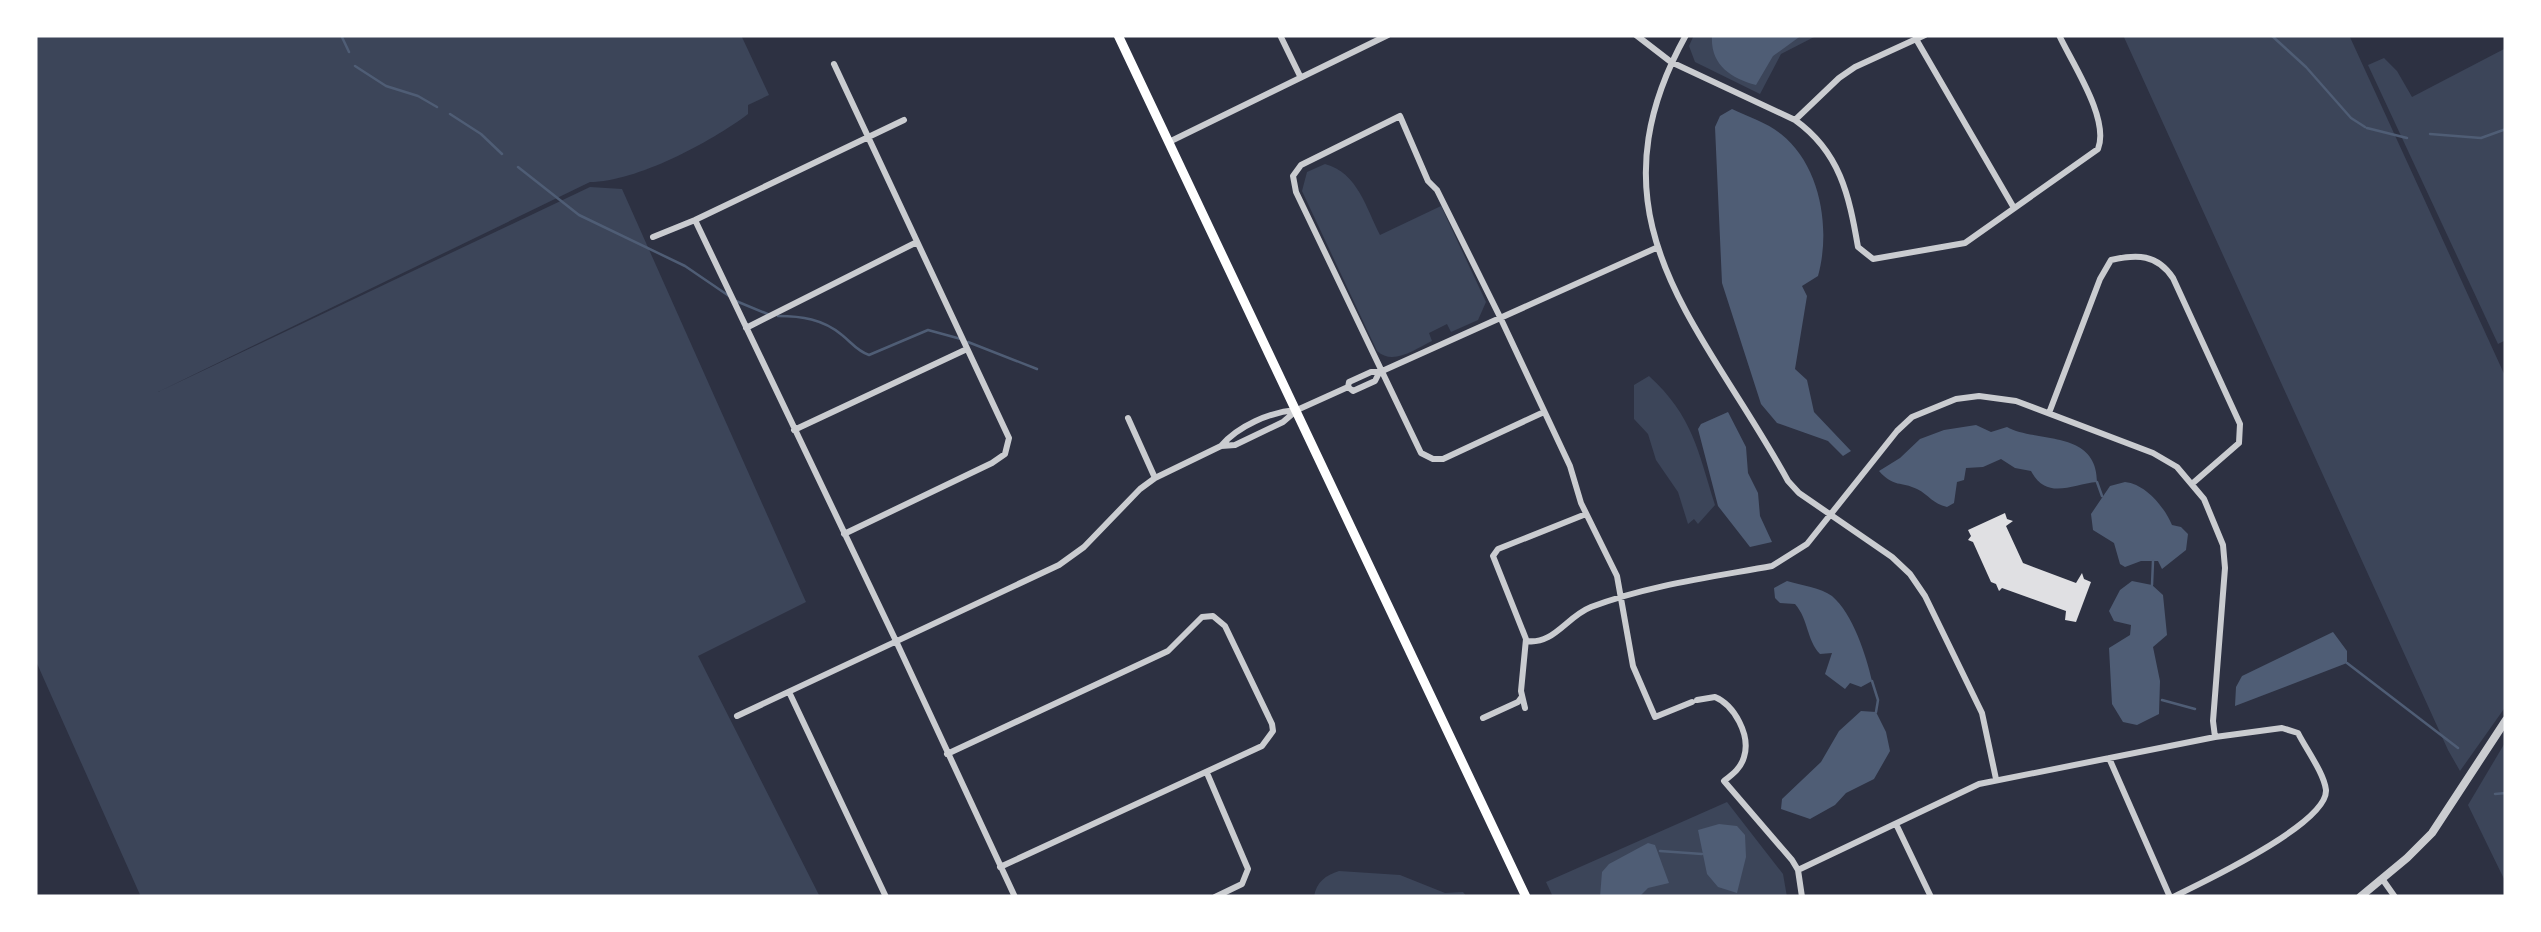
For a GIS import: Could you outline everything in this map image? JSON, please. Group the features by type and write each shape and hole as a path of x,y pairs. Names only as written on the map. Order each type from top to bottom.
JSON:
{"main road":[{"path":"1118,35 1526,897"}],"street":[{"path":"1280,35 1300,76"},
{"path":"1168,143 1388,35"},
{"path":"1636,35 1671,62 1811,131 1836,163 1848,192 1858,247 1873,259 1951,247 1978,235 2100,147 2099,118 2059,35"},
{"path":"1686,35 1671,62 1654,109 1646,203 1656,248 1686,314 1788,481 1910,574 1982,713 1996,779"},
{"path":"1795,120 1855,67 1926,35"},
{"path":"1916,40 2014,208"},
{"path":"834,64 1009,438 1005,454 844,534"},
{"path":"1544,412 1455,455 1432,459 1421,453 1296,192 1293,176 1301,165 1400,116 1428,181 1437,190 1500,317 1570,466 1586,514 1617,576 1633,666 1655,717 1715,696 1732,707 1746,742 1746,755 1724,781 1798,870 1802,897"},
{"path":"653,237 904,120"},
{"path":"695,220 1014,897"},
{"path":"746,328 917,242"},
{"path":"738,716 1059,565 1084,547 1140,489 1221,446 1230,435 1278,411 1297,410 1348,388 1348,382 1380,372 1656,248"},
{"path":"2049,413 2100,278 2111,260 2145,256 2166,268 2173,278 2240,424 2239,443 2193,483"},
{"path":"794,430 967,349"},
{"path":"1526,641 1540,643 1574,616 1621,595 1772,566 1807,544 1897,431 1929,407 1980,396 2016,401 2153,452 2177,467 2204,499 2224,545 2215,737"},
{"path":"1128,418 1155,478"},
{"path":"1483,718 1518,702 1526,641 1493,556 1498,550 1586,514"},
{"path":"947,754 1168,651 1202,617 1212,616 1224,626 1272,724 1270,736 1262,746 1000,867"},
{"path":"1521,692 1525,708"},
{"path":"790,694 886,897"},
{"path":"2360,897 2432,833 2506,720"},
{"path":"1798,870 1980,784 1996,779 2215,737 2290,728 2298,733 2326,788 2322,804 2264,852 2172,897 2109,758"},
{"path":"1207,773 1247,864 1245,880 1215,897"},
{"path":"1896,824 1931,897"},
{"path":"2383,880 2395,897"}],"shaded area":[{"path":"35,35 741,35 769,95 748,105 748,114 714,136 650,168 590,182 158,392 590,187 622,189 806,602 698,656 820,897 141,897 35,659"},
{"path":"1694,35 1818,35 1781,54 1760,94 1695,62 1689,46"},
{"path":"1712,35 1802,35 1773,56 1756,85 1738,78 1718,62"},
{"path":"2123,35 2349,35 2506,378 2506,706 2460,771 2448,750"},
{"path":"2506,48 2506,340 2498,344 2368,65 2384,58 2412,97"},
{"path":"1732,109 1781,134 1795,147 1814,181 1823,219 1822,258 1818,276 1802,286 1807,296 1795,369 1807,380 1814,412 1851,451 1843,456 1828,441 1777,423 1761,404 1722,283 1715,127 1720,116"},
{"path":"1325,164 1353,183 1380,235 1441,206 1486,302 1478,320 1451,332 1447,324 1429,333 1432,341 1404,355 1390,357 1377,351 1302,191 1307,172"},
{"path":"1649,376 1685,420 1698,451 1715,505 1698,524 1694,519 1688,524 1678,492 1656,460 1648,434 1634,419 1634,385"},
{"path":"1728,412 1746,447 1748,473 1772,542 1750,547 1718,506 1698,429"},
{"path":"1976,425 1991,432 2007,427 2076,446 2087,453 2094,465 2097,482 2052,488 2037,480 2031,471 2015,468 2001,459 1983,467 1966,468 1964,480 1957,482 1954,503 1947,507 1917,489 1889,480 1879,471 1920,439"},
{"path":"2125,482 2147,492 2160,504 2172,525 2188,534 2186,550 2162,569 2158,561 2141,561 2125,567 2120,564 2114,543 2093,530 2091,514 2110,486"},
{"path":"1787,581 1822,591 1840,604 1858,636 1872,681 1861,687 1850,683 1845,689 1825,674 1832,653 1820,654 1815,648 1795,604 1780,603 1775,598 1774,588"},
{"path":"2132,581 2152,585 2163,595 2167,635 2153,647 2160,681 2159,714 2137,725 2123,722 2112,704 2109,648 2130,635 2131,625 2114,621 2109,611 2120,590"},
{"path":"2333,632 2347,651 2347,663 2235,706 2236,687 2242,676"},
{"path":"1861,711 1876,712 1890,751 1874,779 1810,819 1781,809 1782,799 1821,762 1839,731"},
{"path":"2506,741 2506,883 2468,805"},
{"path":"1727,802 1783,874 1787,897 1553,897 1546,882"},
{"path":"1719,824 1737,826 1745,835 1746,857 1737,893 1718,887 1707,874 1698,830"},
{"path":"1648,843 1655,845 1669,883 1648,888 1639,897 1600,897 1602,872 1609,864"},
{"path":"1339,871 1400,875 1445,893 1463,892 1467,897 1314,897 1322,880"}],"building":[{"path":"2005,513 2013,521 2006,526 2023,563 2076,583 2082,573 2091,582 2076,622 2065,620 2066,611 2002,588 1999,591 1991,582 1973,542 1968,540 1968,530"}],"waterway":[{"path":"341,35 349,52"},
{"path":"2271,35 2351,118 2365,127"},
{"path":"355,66 386,86 437,107"},
{"path":"450,114 481,134 502,154"},
{"path":"2367,128 2407,138"},
{"path":"2430,134 2481,138 2506,129"},
{"path":"518,167 579,215 685,266 729,296"},
{"path":"736,301 770,315"},
{"path":"778,316 819,322 869,355 928,330 961,339"},
{"path":"968,342 1037,369"},
{"path":"2097,482 2102,496"},
{"path":"2152,585 2153,561"},
{"path":"2347,663 2458,748"},
{"path":"1872,681 1878,700 1876,712"},
{"path":"2162,700 2195,709"},
{"path":"2495,794 2506,793"},
{"path":"1660,851 1702,854"}]}
